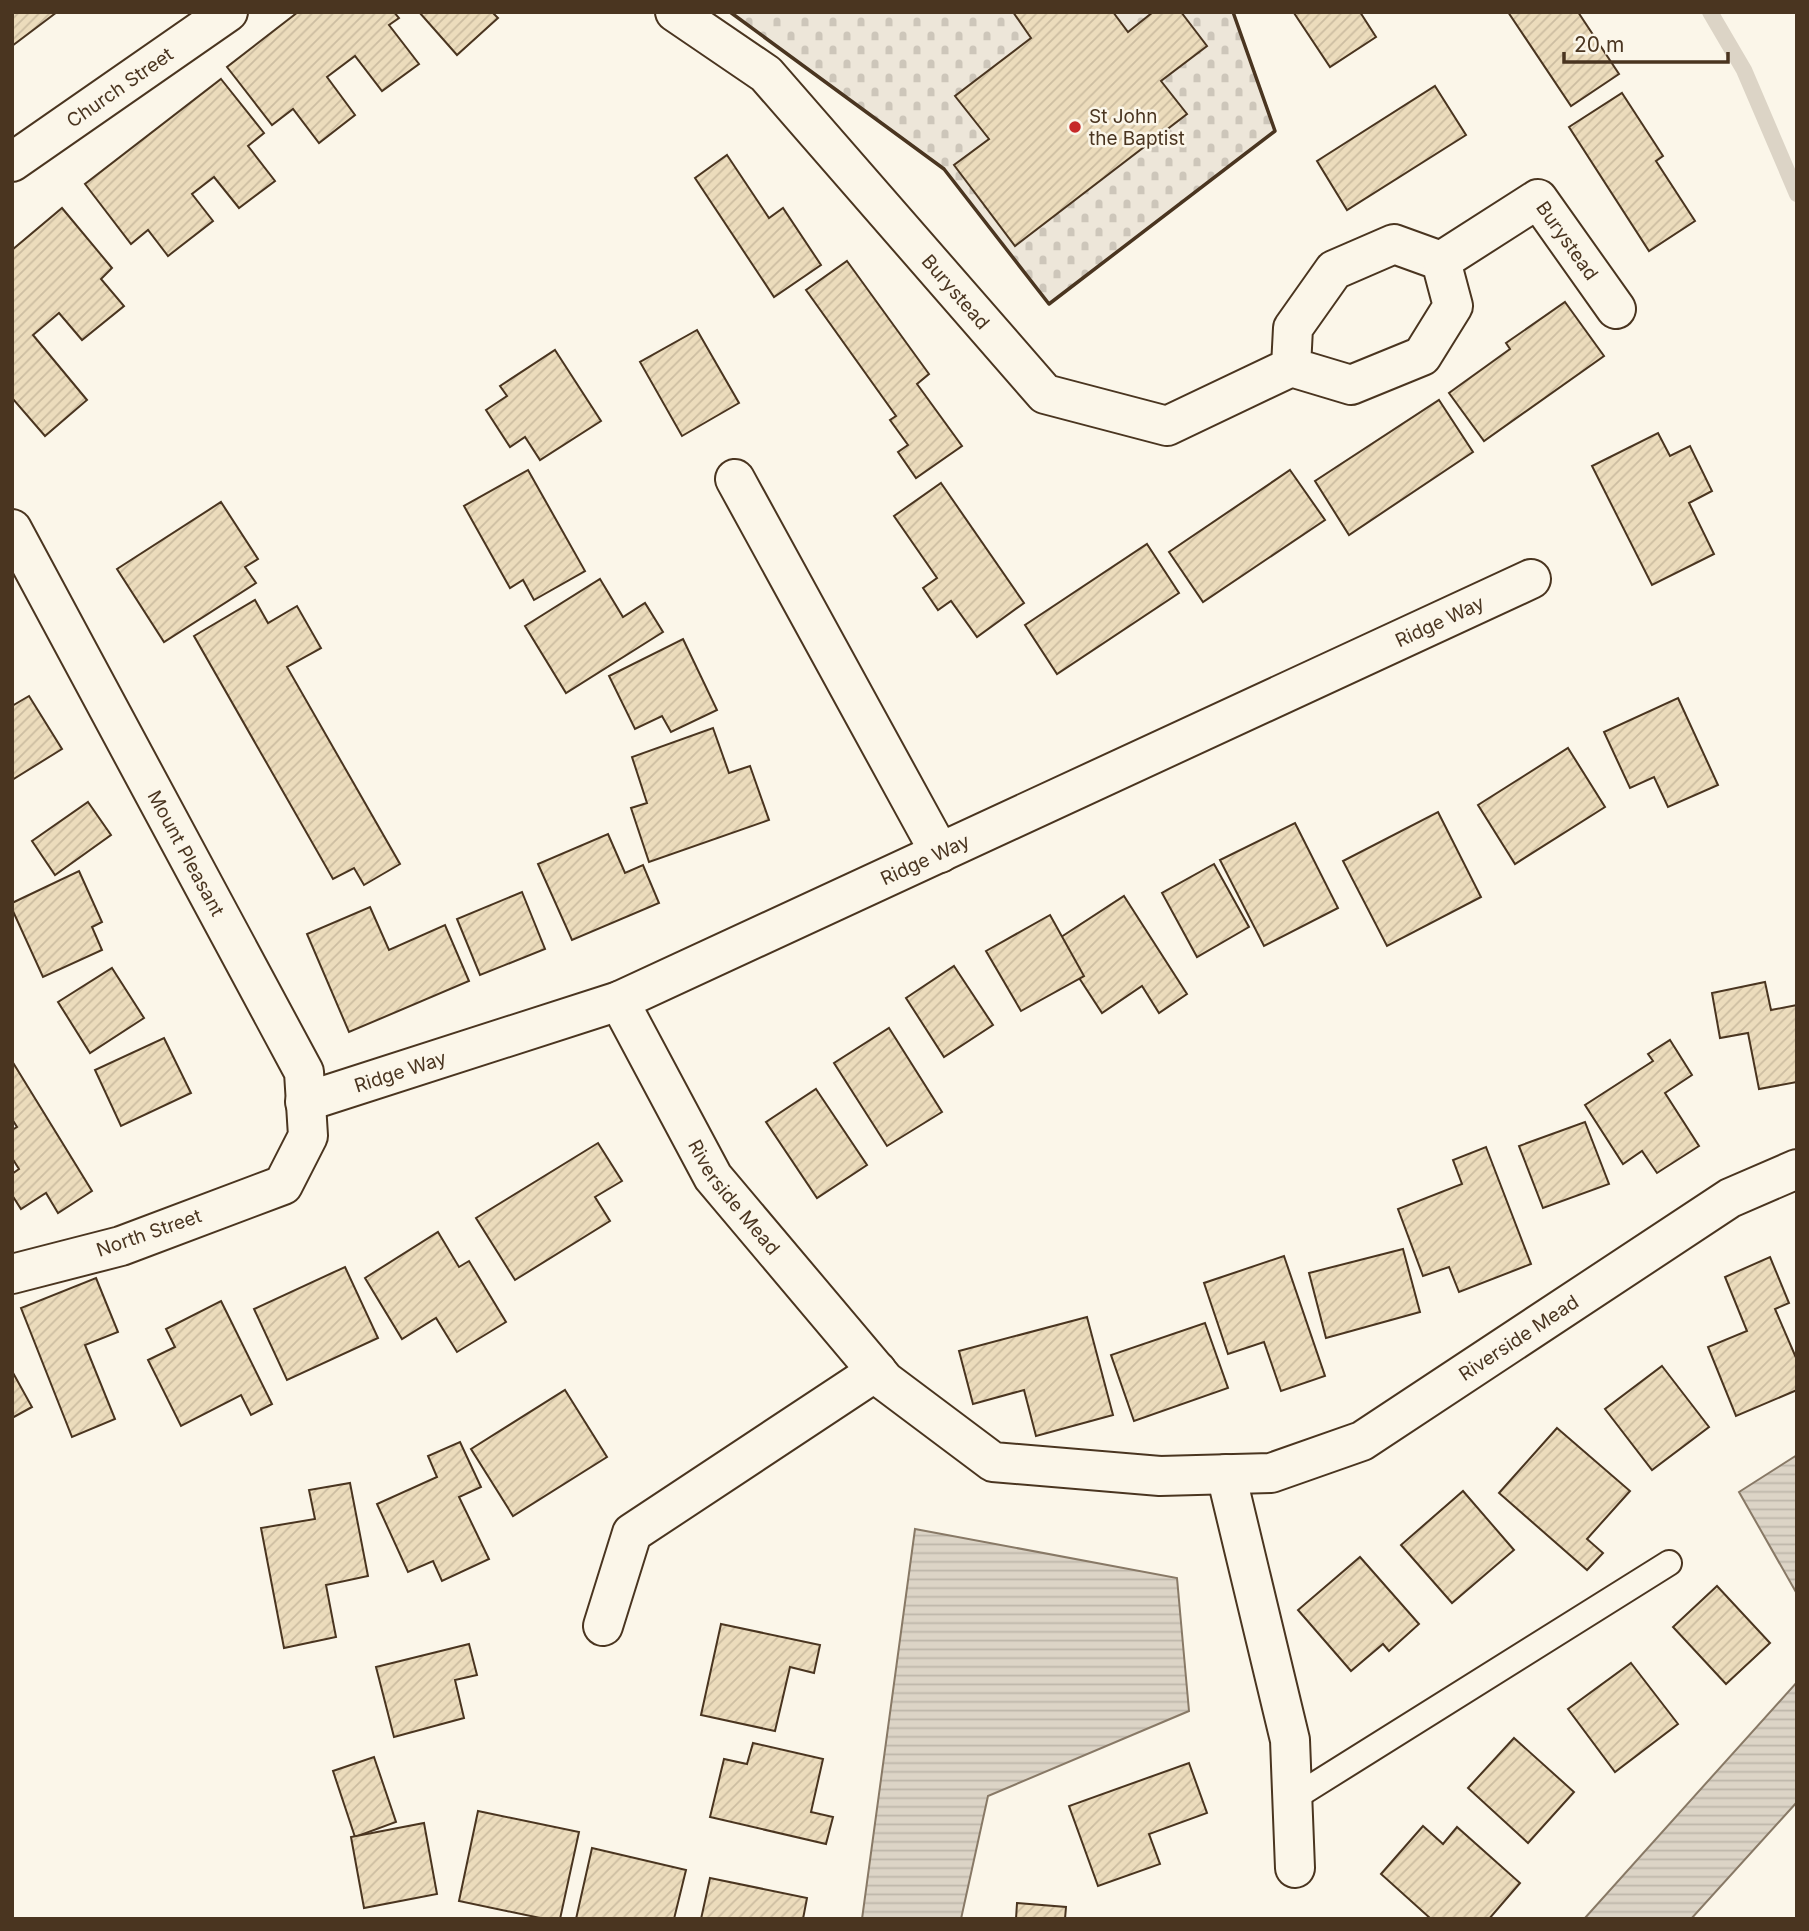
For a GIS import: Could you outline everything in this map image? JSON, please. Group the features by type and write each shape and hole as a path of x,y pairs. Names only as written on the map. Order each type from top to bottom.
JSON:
{"street":[{"name":"Church Street","path":"12,162 228,12"},
{"name":"Burystead","path":"675,12 766,74 1045,394 1167,426 1291,367"},
{"name":"Burystead","path":"1441,261 1538,198 1616,309"},
{"path":"1395,244 1441,261 1453,306 1422,356 1351,385 1291,367 1293,328 1334,270 1395,244"},
{"path":"735,479 940,853"},
{"name":"Mount Pleasant","path":"12,529 304,1072 308,1136 283,1185"},
{"name":"Ridge Way","path":"306,1102 619,1001 1531,579"},
{"name":"Riverside Mead","path":"619,1001 713,1177 885,1381 993,1462 1160,1476 1271,1473 1362,1441 1730,1198 1797,1169"},
{"name":"North Street","path":"12,1274 121,1246 283,1185"},
{"path":"603,1626 632,1533 877,1371"},
{"path":"1227,1474 1290,1740 1295,1868"}],"lane":[{"path":"1292,1799 1669,1563"}],"green space":[{"path":"730,12 1233,12 1275,131 1049,304 944,169"}],"shaded area":[{"path":"1797,1455 1797,1594 1739,1492"},
{"path":"915,1529 1177,1578 1189,1711 988,1796 961,1919 862,1919"},
{"path":"1797,1682 1797,1802 1691,1919 1584,1919"}],"building":[{"path":"12,12 57,12 12,46"},
{"path":"298,12 394,12 399,18 389,25 419,64 382,91 355,56 327,77 355,115 319,143 293,109 272,125 227,67"},
{"path":"419,12 492,12 498,18 457,55"},
{"name":"St John the Baptist","path":"1013,12 1113,12 1128,32 1153,12 1181,12 1207,46 1161,81 1187,114 1015,246 954,165 989,139 955,96 1031,38"},
{"path":"1360,12 1376,37 1330,67 1294,13"},
{"path":"1508,12 1578,12 1619,74 1571,106"},
{"path":"221,79 264,133 248,146 275,181 239,208 214,177 192,194 213,221 168,256 148,230 131,244 85,184"},
{"path":"1435,86 1466,135 1347,210 1317,161"},
{"path":"1622,93 1663,156 1656,161 1695,221 1649,251 1569,127"},
{"path":"727,155 769,218 783,208 821,265 774,297 695,178"},
{"path":"62,208 112,268 101,279 124,306 82,340 59,313 33,335 87,400 45,436 12,398 12,250"},
{"path":"847,261 929,374 917,384 962,446 916,478 898,452 908,445 890,420 896,416 806,290"},
{"path":"1565,302 1604,356 1484,441 1449,393 1510,349 1506,343"},
{"path":"697,330 739,403 682,436 640,362"},
{"path":"555,350 601,421 540,460 525,437 510,447 486,410 507,396 500,386"},
{"path":"1439,400 1473,452 1349,535 1315,481"},
{"path":"1658,433 1670,456 1690,446 1712,491 1689,503 1714,554 1652,585 1592,466"},
{"path":"528,470 585,571 534,600 523,580 510,588 464,506"},
{"path":"1290,470 1325,520 1203,602 1169,552"},
{"path":"941,483 1024,603 977,637 951,601 938,610 923,588 937,578 894,516"},
{"path":"221,502 258,559 245,567 256,583 164,642 117,569"},
{"path":"1147,544 1179,593 1057,674 1025,625"},
{"path":"600,579 623,617 645,603 663,632 566,693 525,626"},
{"path":"255,600 268,623 297,606 321,648 287,667 400,864 364,885 354,868 333,879 194,636"},
{"path":"683,639 717,710 671,732 662,716 635,729 609,676"},
{"path":"29,696 62,749 12,780 12,706"},
{"path":"1678,698 1718,785 1668,807 1654,777 1630,788 1604,732"},
{"path":"713,728 729,773 750,766 769,820 649,862 631,808 647,803 632,757"},
{"path":"1568,748 1605,807 1515,864 1478,805"},
{"path":"88,802 111,835 55,875 32,841"},
{"path":"1438,812 1481,897 1387,946 1343,861"},
{"path":"1295,823 1338,908 1264,946 1220,860"},
{"path":"608,834 625,873 643,865 659,903 572,940 538,864"},
{"path":"1214,864 1249,927 1197,957 1162,893"},
{"path":"79,871 102,922 92,927 102,950 43,977 12,909 12,903"},
{"path":"522,892 545,949 480,975 457,919"},
{"path":"1124,896 1187,994 1159,1013 1142,986 1102,1013 1055,941"},
{"path":"370,907 389,950 445,925 469,981 349,1032 307,934"},
{"path":"1050,915 1084,976 1021,1011 986,951"},
{"path":"954,966 993,1025 944,1057 906,998"},
{"path":"112,968 144,1018 90,1053 58,1002"},
{"path":"1765,982 1771,1010 1797,1005 1797,1082 1759,1089 1748,1033 1720,1038 1712,993"},
{"path":"889,1028 942,1112 887,1146 834,1063"},
{"path":"164,1038 191,1093 121,1126 95,1070"},
{"path":"1670,1040 1692,1075 1665,1093 1699,1146 1657,1173 1642,1151 1623,1164 1585,1105 1653,1061 1648,1054"},
{"path":"12,1061 92,1191 58,1213 46,1193 21,1209 12,1195 12,1174 19,1169 12,1158 12,1130 17,1127 12,1119"},
{"path":"816,1089 867,1165 817,1198 766,1122"},
{"path":"1585,1122 1609,1184 1543,1208 1519,1146"},
{"path":"598,1143 622,1181 595,1197 610,1221 515,1280 476,1218"},
{"path":"1486,1147 1531,1264 1459,1292 1449,1267 1423,1276 1398,1209 1462,1184 1453,1160"},
{"path":"438,1232 459,1267 469,1261 506,1322 457,1352 436,1318 402,1339 365,1278"},
{"path":"1403,1249 1420,1312 1326,1338 1309,1273"},
{"path":"1284,1256 1325,1376 1281,1391 1264,1342 1228,1354 1204,1283"},
{"path":"1770,1257 1789,1303 1775,1309 1797,1360 1797,1390 1736,1416 1708,1347 1747,1331 1725,1277"},
{"path":"345,1267 378,1338 287,1380 254,1309"},
{"path":"96,1278 118,1332 85,1345 115,1419 72,1437 21,1308"},
{"path":"221,1301 272,1404 251,1415 241,1395 181,1426 148,1360 175,1347 166,1329"},
{"path":"1087,1317 1113,1415 1036,1436 1024,1390 973,1404 959,1351"},
{"path":"1205,1323 1228,1388 1134,1421 1111,1355"},
{"path":"1662,1366 1709,1427 1652,1470 1605,1409"},
{"path":"12,1371 32,1407 12,1418"},
{"path":"565,1390 607,1457 513,1516 471,1449"},
{"path":"1557,1428 1630,1491 1587,1539 1603,1553 1587,1570 1499,1493"},
{"path":"460,1442 481,1487 459,1497 489,1559 442,1581 433,1561 408,1572 377,1504 437,1477 428,1456"},
{"path":"350,1483 368,1576 326,1585 336,1637 284,1648 261,1528 315,1519 309,1490"},
{"path":"1463,1491 1514,1550 1452,1603 1401,1545"},
{"path":"1360,1557 1419,1624 1389,1651 1383,1644 1351,1671 1298,1610"},
{"path":"1717,1586 1770,1643 1726,1684 1673,1627"},
{"path":"721,1624 820,1645 814,1673 790,1667 775,1731 701,1715"},
{"path":"469,1644 477,1675 455,1680 464,1718 394,1737 376,1667"},
{"path":"1631,1663 1678,1724 1615,1772 1568,1709"},
{"path":"1514,1738 1574,1792 1528,1843 1468,1788"},
{"path":"753,1743 823,1759 811,1812 833,1817 826,1844 710,1817 724,1759 747,1764"},
{"path":"374,1757 396,1822 355,1837 333,1771"},
{"path":"1189,1763 1207,1813 1149,1834 1160,1864 1098,1886 1069,1806"},
{"path":"478,1811 579,1832 560,1919 545,1919 459,1901"},
{"path":"424,1823 437,1894 364,1908 351,1837"},
{"path":"1423,1826 1443,1844 1457,1827 1520,1883 1489,1919 1431,1919 1381,1874"},
{"path":"592,1848 686,1870 674,1919 576,1919"},
{"path":"710,1878 807,1898 803,1919 701,1919"},
{"path":"1017,1903 1066,1907 1065,1919 1016,1919"}],"waterway":[{"path":"1710,12 1744,70 1797,194"}],"wall":[{"path":"730,12 944,169 1049,304 1275,131 1233,12"}],"place":[{"name":"St John the Baptist","path":"1075,127"}]}
